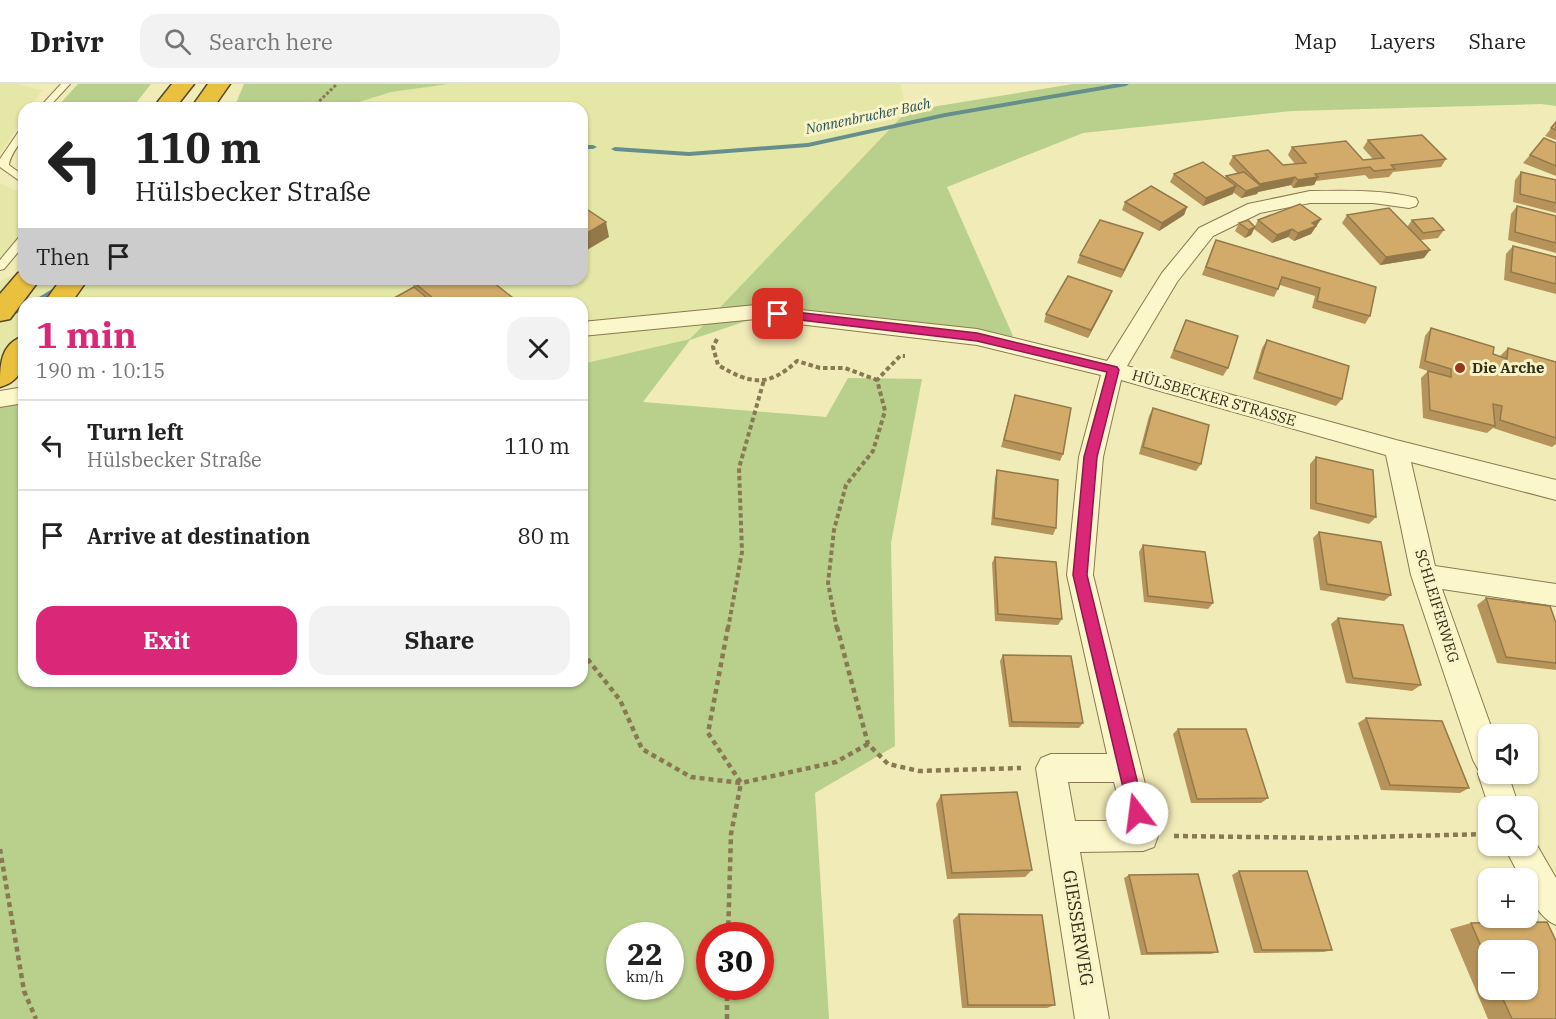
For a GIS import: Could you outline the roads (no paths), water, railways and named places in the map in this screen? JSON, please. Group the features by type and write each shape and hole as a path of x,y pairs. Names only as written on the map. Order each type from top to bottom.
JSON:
{"highway":[{"path":"169,102 183,84"},
{"path":"206,102 219,84"},
{"path":"0,312 22,285"},
{"path":"0,377 18,354"}],"street":[{"path":"1063,837 1143,836 1080,575 1091,457 1113,370 1169,278 1206,232 1255,208 1310,197 1373,197 1409,202"},
{"name":"HÜLSBECKER STRASSE","path":"588,328 756,312 977,337 1113,370 1396,449 1556,490"},
{"path":"0,399 18,396"},
{"name":"SCHLEIFERWEG","path":"1396,449 1424,575 1478,731"},
{"path":"1424,575 1556,595"},
{"name":"GIESSERWEG","path":"1092,1019 1051,768 1125,768"},
{"path":"1526,856 1556,909"}],"lane":[{"path":"49,102 66,84"},
{"path":"18,139 5,159 4,166 18,176"},
{"path":"0,267 18,245"}],"waterway":[{"name":"Nonnenbrucher Bach","path":"615,149 689,154 808,145 945,115 1126,84"},
{"name":"Nonnenbrucher Bach","path":"588,147 593,147"},
{"name":"Nonnenbrucher Bach","path":"44,297 64,285"},
{"name":"Nonnenbrucher Bach","path":"0,318 18,310"}],"place":[{"name":"Die Arche","path":"1460,368"}]}
